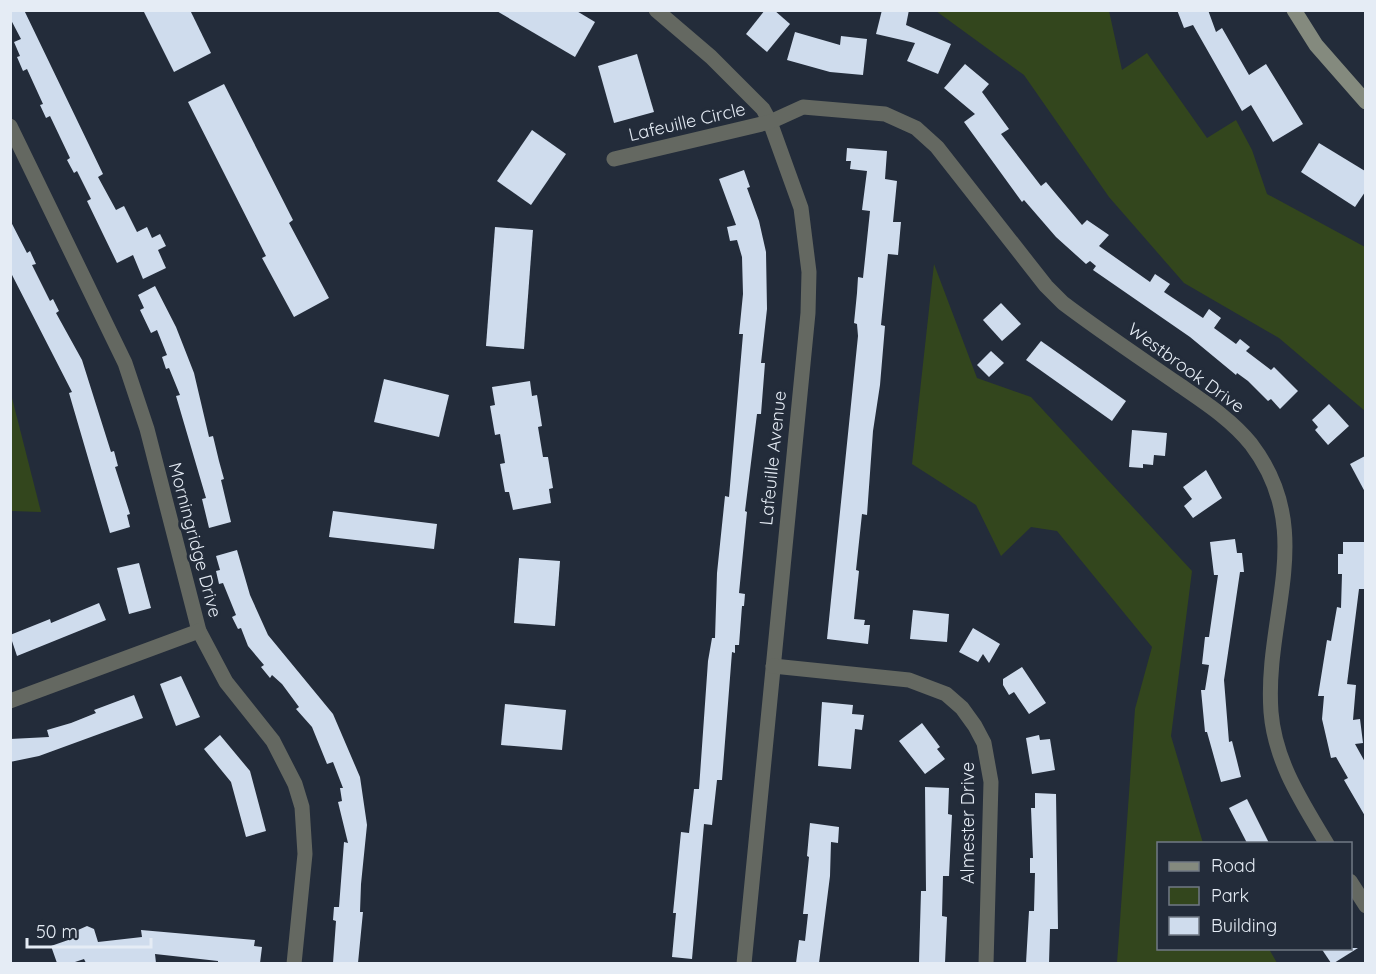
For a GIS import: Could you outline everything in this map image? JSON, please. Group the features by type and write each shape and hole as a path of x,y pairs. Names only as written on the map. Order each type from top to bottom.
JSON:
{"main road":[{"path":"1294,10 1316,45 1365,102"}],"street":[{"name":"Lafeuille Avenue","path":"656,10 711,57 763,109 770,122 801,208 809,272 808,313 744,963"},
{"name":"Westbrook Drive","path":"770,122 803,108 885,114 916,128 937,147 1046,286 1063,303 1218,412 1251,444 1273,483 1285,521 1284,578 1270,677 1271,713 1276,743 1294,789 1327,842"},
{"name":"Lafeuille Circle","path":"614,159 770,122"},
{"name":"Morningridge Drive","path":"10,126 128,372 147,429 199,631 226,682 273,741 295,784 302,807 305,854 294,963"},
{"path":"10,701 199,631"},
{"name":"Almester Drive","path":"773,666 917,682 946,694 962,708 975,726 987,753 991,782 986,963"},
{"path":"1352,884 1365,906"}],"green space":[{"path":"936,11 1109,11 1122,70 1147,53 1207,138 1236,120 1252,150 1267,194 1365,247 1365,411 1279,338 1184,283 1109,197 1024,75"},
{"path":"934,264 977,378 1031,397 1192,571 1171,736 1203,842 1157,842 1157,950 1270,950 1277,963 1117,963 1135,709 1152,647 1057,531 1031,527 1001,556 976,505 912,464"},
{"path":"11,394 41,512 11,511"}],"building":[{"path":"10,10 24,10 103,174 98,177 116,210 124,206 137,232 147,227 152,238 160,234 166,246 158,250 166,268 143,279 133,255 117,263 87,201 91,199 77,171 74,173 67,160 70,158 50,116 46,118 40,105 43,104 27,69 23,71 17,57 20,56 14,42 21,39 10,18"},
{"path":"143,10 190,10 211,53 174,72"},
{"path":"495,10 575,10 595,22 575,57"},
{"path":"765,10 774,10 790,24 767,52 746,34"},
{"path":"882,10 909,10 906,25 951,44 938,74 907,61 915,43 876,34"},
{"path":"1177,10 1208,10 1216,32 1222,28 1249,75 1266,64 1303,124 1273,142 1251,105 1242,111 1193,25 1184,28"},
{"path":"795,32 840,45 841,36 867,39 863,75 830,72 787,60"},
{"path":"637,54 654,112 614,123 598,66"},
{"path":"965,64 989,84 982,92 1009,129 1001,134 1041,186 1046,182 1082,225 1087,220 1109,235 1099,246 1150,282 1155,274 1170,284 1164,292 1203,318 1209,309 1221,318 1214,328 1236,344 1240,339 1250,347 1246,351 1271,370 1274,367 1298,391 1280,409 1271,399 1268,401 1248,381 1237,373 1236,375 1190,337 1093,270 1096,266 1090,261 1086,264 1056,237 1024,200 1022,202 964,122 975,114 944,88"},
{"path":"224,84 293,220 289,223 329,298 294,317 262,258 266,256 188,102"},
{"path":"532,130 566,154 531,205 497,181"},
{"path":"1319,143 1365,171 1365,192 1355,207 1301,172"},
{"path":"847,148 887,151 885,179 897,181 893,222 901,222 898,255 888,254 881,325 885,326 873,431 867,515 862,514 856,570 859,571 854,619 865,620 864,625 870,625 868,644 827,639 858,336 857,324 854,323 858,277 863,278 870,211 862,210 867,171 850,169 851,161 846,161"},
{"path":"744,170 766,252 767,309 761,363 765,363 761,414 757,414 745,511 747,512 739,593 745,594 744,606 742,606 739,645 735,645 735,653 732,652 722,780 717,780 712,825 704,824 692,959 672,957 676,913 673,913 681,832 689,833 694,789 699,789 708,661 712,638 715,638 717,573 725,496 729,497 743,334 739,334 743,294 742,257 737,240 730,241 727,227 736,225 719,179"},
{"path":"10,220 27,253 30,251 36,264 32,265 50,301 53,299 59,311 56,313 82,360 111,452 114,451 118,466 115,467 130,514 127,515 130,527 110,533 69,393 72,392 10,271"},
{"path":"495,227 533,230 524,349 486,346"},
{"path":"155,286 176,327 194,373 209,437 213,436 224,479 221,480 231,522 209,528 202,499 206,498 176,396 180,395 169,368 166,369 162,357 167,355 157,330 151,333 140,310 144,308 138,295"},
{"path":"1001,303 1021,324 1002,341 983,320"},
{"path":"1041,341 1126,401 1112,421 1026,360"},
{"path":"991,351 1004,363 989,377 977,365"},
{"path":"384,379 449,395 439,437 374,422"},
{"path":"530,381 532,396 537,395 542,426 538,427 543,457 548,457 553,488 549,489 551,503 513,510 509,492 505,492 500,464 505,463 500,434 495,435 490,406 495,405 492,387"},
{"path":"1329,404 1349,426 1328,445 1315,430 1318,427 1312,420"},
{"path":"1132,430 1167,433 1165,456 1154,455 1153,465 1143,464 1143,468 1129,467"},
{"path":"1365,456 1365,492 1350,464"},
{"path":"1206,470 1222,498 1193,518 1184,506 1192,499 1183,487"},
{"path":"333,511 437,524 434,549 329,537"},
{"path":"1235,539 1237,553 1242,553 1244,572 1240,572 1224,680 1229,742 1232,741 1241,777 1221,782 1207,732 1205,732 1201,690 1205,690 1209,665 1202,664 1205,637 1209,637 1218,575 1214,575 1210,542"},
{"path":"1343,542 1365,542 1365,589 1359,589 1347,684 1356,685 1353,720 1360,719 1363,743 1355,744 1365,762 1365,816 1344,780 1348,778 1336,757 1331,758 1322,719 1324,696 1318,696 1327,640 1331,641 1337,607 1341,608 1342,574 1338,574 1338,554 1343,554"},
{"path":"237,550 250,595 268,635 333,714 360,777 367,825 361,884 360,912 363,912 358,963 333,963 336,921 333,920 334,907 339,907 344,842 348,843 338,802 342,801 340,788 343,788 333,762 327,764 312,727 296,709 299,707 282,684 272,675 270,678 261,667 264,665 248,646 241,628 238,629 232,617 236,615 223,583 219,584 216,571 220,570 216,556"},
{"path":"519,558 560,561 555,626 514,623"},
{"path":"139,563 151,608 129,614 117,568"},
{"path":"99,603 106,620 17,656 10,635 50,619 51,623"},
{"path":"913,610 949,614 947,642 910,639"},
{"path":"973,628 1000,644 989,663 983,654 978,662 959,652"},
{"path":"1022,667 1046,703 1029,714 1014,692 1009,695 1003,685 1003,679"},
{"path":"181,676 200,717 176,726 160,684"},
{"path":"134,695 143,718 39,756 10,762 10,739 49,737 47,730 96,713 94,710"},
{"path":"822,702 853,705 852,714 864,715 862,730 855,729 851,769 818,766"},
{"path":"505,704 566,710 562,750 501,745"},
{"path":"922,723 940,747 937,749 945,759 925,774 899,741"},
{"path":"220,735 250,771 266,831 246,837 231,782 204,749"},
{"path":"1039,735 1040,740 1050,739 1055,770 1032,774 1026,738"},
{"path":"925,787 949,788 948,814 952,815 949,876 943,876 942,916 947,917 945,963 919,963 921,891 926,891"},
{"path":"1035,793 1056,794 1058,929 1050,929 1049,963 1026,963 1029,911 1034,911 1035,873 1030,873 1030,858 1033,858 1031,808 1035,808"},
{"path":"1247,799 1268,842 1246,842 1229,808"},
{"path":"810,823 839,827 838,843 831,842 830,876 819,963 796,963 799,940 805,941 808,914 803,914"},
{"path":"87,926 94,929 98,942 142,937 141,930 255,940 254,946 262,947 260,963 218,963 218,961 155,954 156,963 86,963 84,959 72,963 57,963 51,946 74,938 78,930"},
{"path":"1358,948 1334,963 1331,963 1322,950"}]}
